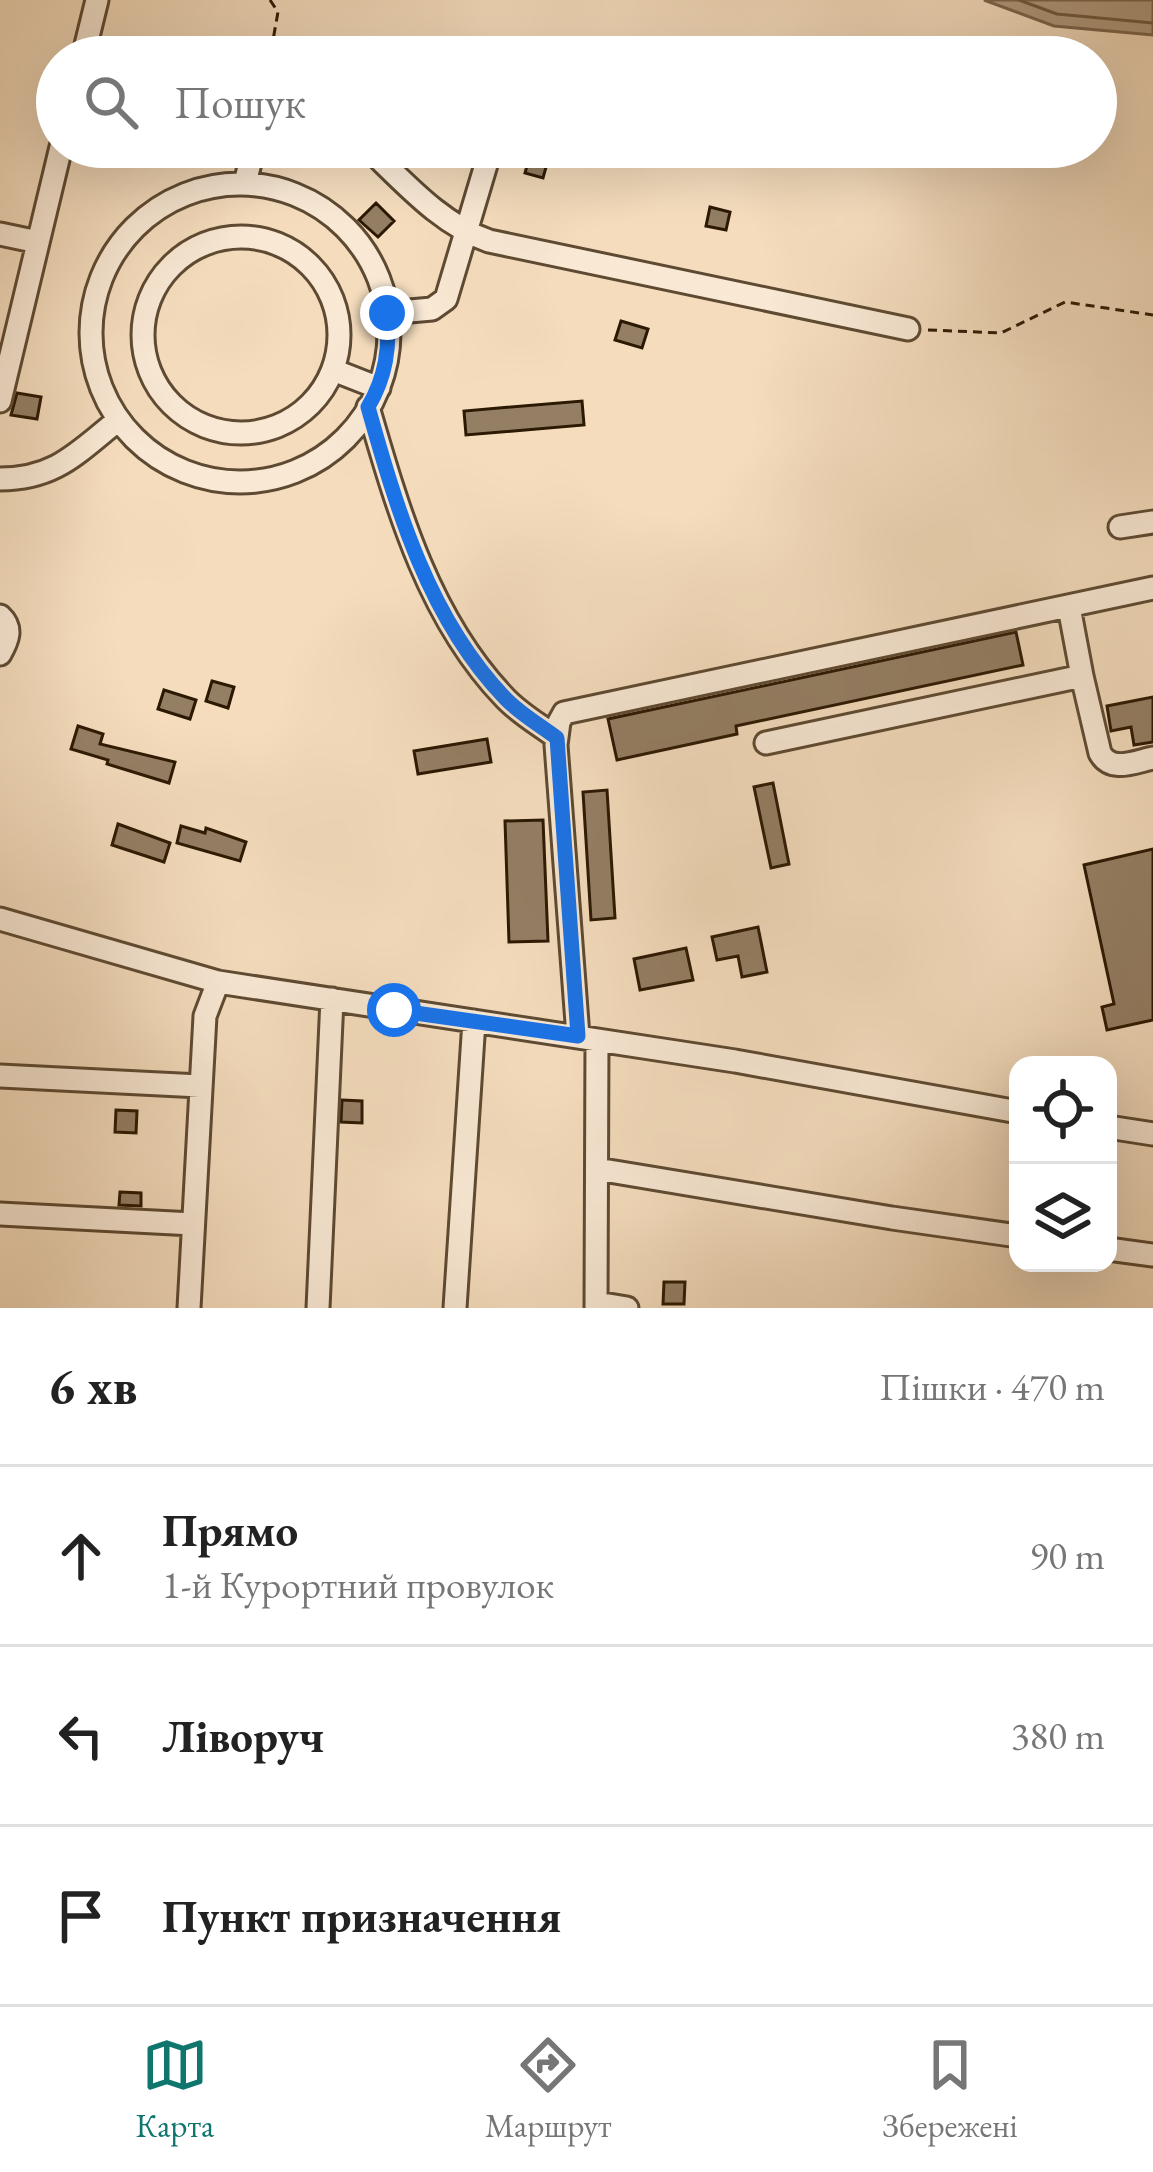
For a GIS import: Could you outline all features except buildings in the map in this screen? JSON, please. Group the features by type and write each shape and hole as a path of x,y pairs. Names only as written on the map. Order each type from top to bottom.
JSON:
{"street":[{"path":"88,36 97,0"},
{"path":"0,400 56,168"},
{"path":"245,183 249,168"},
{"path":"389,168 466,233 489,241 908,329"},
{"path":"387,313 431,309 446,299 485,168"},
{"path":"245,183 292,192 334,216 365,251 385,295 387,313 389,342 374,398 356,428 322,458 280,478 235,483 190,475 149,453 117,421 96,378 89,331 98,284 120,242 155,209 198,189 245,183"},
{"path":"0,234 38,242"},
{"path":"236,236 269,240 298,254 321,277 335,306 340,338 333,370 317,398 292,419 262,431 230,433 198,424 172,405 153,379 143,348 145,315 156,285 177,260 205,243 236,236"},
{"path":"333,370 374,398 419,564 442,611 509,703 557,738"},
{"path":"0,479 46,473 117,421"},
{"path":"1120,527 1153,522"},
{"path":"627,1308 596,1305 598,1168 557,738 565,713 1153,588"},
{"path":"1069,608 1100,753 1114,766 1153,758"},
{"path":"0,616 8,625 0,654"},
{"path":"766,743 1082,676"},
{"path":"0,919 218,982 735,1061 1009,1110"},
{"path":"189,1308 205,1016 218,982"},
{"path":"318,1308 332,1000"},
{"path":"454,1308 475,1022"},
{"path":"0,1076 200,1086"},
{"path":"1117,1128 1153,1134"},
{"path":"598,1168 1009,1235"},
{"path":"0,1214 193,1224"},
{"path":"1117,1250 1153,1256"}],"path":[{"path":"270,0 278,12 274,36"},
{"path":"908,329 1001,333 1066,302 1153,315"}],"water":[{"path":"984,0 1153,0 1153,35 1054,26"}],"route":[{"path":"387,313 389,342 379,388 368,407 419,564 442,611 484,674 509,703 557,738 578,1036 394,1010"}]}
